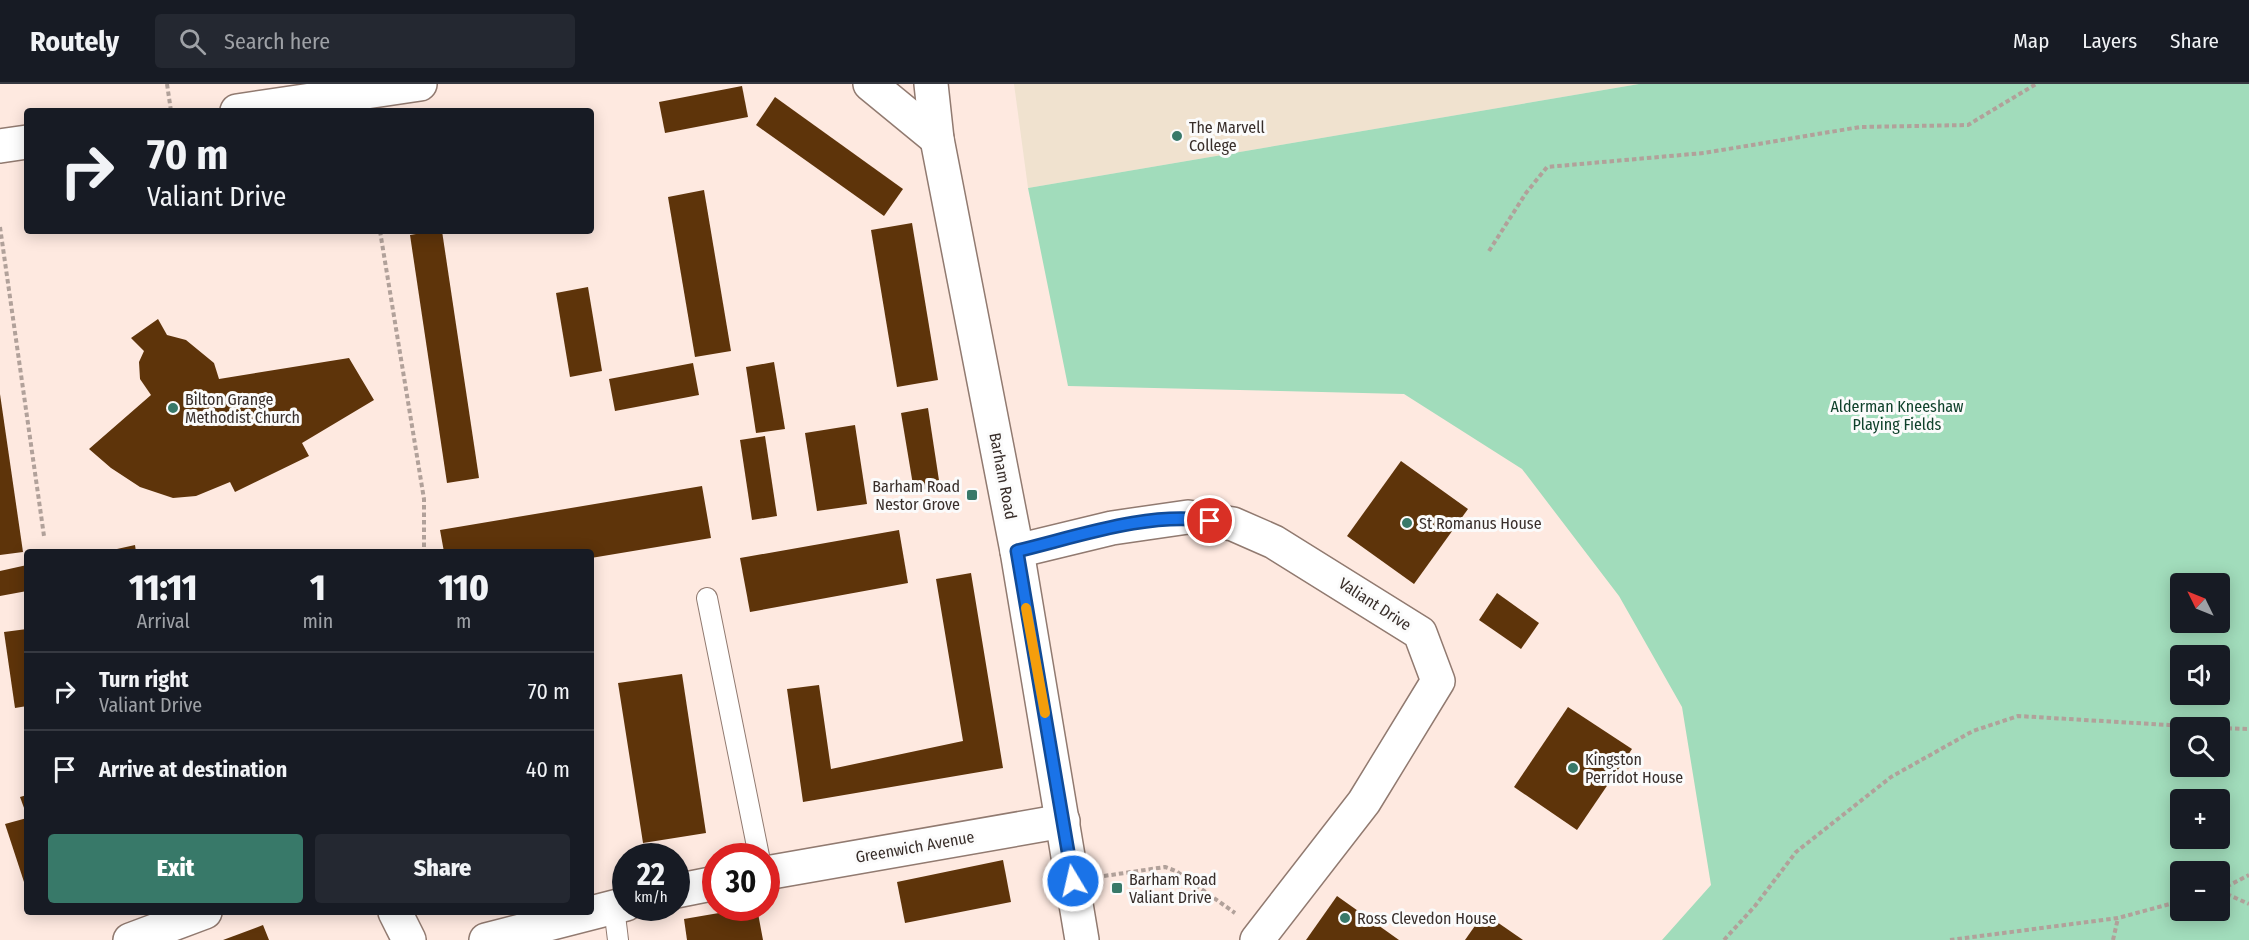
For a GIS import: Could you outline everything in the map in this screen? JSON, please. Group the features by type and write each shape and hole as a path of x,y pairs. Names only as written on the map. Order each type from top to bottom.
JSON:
{"street":[{"path":"257,108 420,84"},
{"path":"870,84 937,139"},
{"name":"Barham Road","path":"931,84 937,139 1017,551 1082,940"},
{"path":"0,146 24,142"},
{"name":"Valiant Drive","path":"1017,551 1112,528 1188,517 1233,524 1274,542 1420,633 1438,681 1364,802 1259,937"},
{"name":"Greenwich Avenue","path":"780,871 1063,821"},
{"path":"594,912 612,907"},
{"path":"130,940 164,935 200,915"},
{"path":"396,915 409,940"},
{"path":"486,940 582,915"}],"lane":[{"path":"707,598 756,843"},
{"path":"618,940 619,921"}],"path":[{"path":"167,84 171,108"},
{"path":"1490,251 1526,193 1547,167 1704,153 1860,127 1968,125 2036,84"},
{"path":"0,227 44,536"},
{"path":"380,234 424,499 424,549"},
{"path":"1724,940 1755,906 1796,852 1891,777 1973,731 2018,716 2170,725"},
{"path":"2230,728 2249,729"},
{"path":"1073,881 1165,867 1193,882 1259,937"},
{"path":"2230,885 2249,876"},
{"path":"2230,895 2249,904"},
{"path":"1950,940 2118,918 2170,904"},
{"path":"2113,940 2118,918"}],"shaded area":[{"name":"The Marvell College","path":"1014,84 1639,84 1028,188"}],"green space":[{"name":"Alderman Kneeshaw Playing Fields","path":"1639,84 2249,84 2249,940 1662,940 1711,885 1682,707 1619,596 1522,469 1404,394 1068,386 1028,188"}],"building":[{"path":"742,86 748,117 665,133 659,102"},
{"path":"775,97 903,189 884,216 756,125"},
{"path":"704,190 731,351 695,357 668,197"},
{"path":"912,223 938,380 897,387 871,230"},
{"path":"442,234 479,478 447,483 410,235"},
{"path":"588,287 602,371 570,377 556,293"},
{"path":"158,319 167,335 186,340 214,363 219,379 349,358 374,400 302,443 309,456 235,492 230,482 196,496 173,498 140,487 111,468 89,449 151,395 140,379 139,362 144,351 131,338"},
{"path":"774,362 785,429 756,433 746,367"},
{"path":"693,363 699,395 615,411 609,379"},
{"path":"0,394 23,552 0,555"},
{"path":"928,408 940,487 914,491 901,413"},
{"path":"855,425 867,504 817,511 805,433"},
{"path":"765,436 777,516 752,520 740,440"},
{"name":"St Romanus House","path":"1401,461 1468,509 1414,584 1347,536"},
{"path":"702,486 711,538 594,558 594,549 443,549 440,530"},
{"path":"899,530 908,583 750,612 740,558"},
{"path":"135,545 136,549 117,549"},
{"path":"24,566 24,592 0,596 0,571"},
{"path":"971,573 1003,768 803,802 787,689 819,685 831,769 963,741 936,579"},
{"path":"1497,593 1539,623 1521,649 1479,620"},
{"path":"24,629 24,706 15,708 4,632"},
{"path":"682,674 706,833 643,843 618,683"},
{"name":"Kingston Perridot House","path":"1568,707 1632,749 1577,830 1514,787"},
{"path":"24,796 24,808 20,797"},
{"path":"24,819 24,882 5,824"},
{"path":"1003,860 1011,902 905,923 897,882"},
{"name":"Ross Clevedon House","path":"1337,896 1399,940 1306,940"},
{"path":"1484,913 1523,940 1465,940"},
{"path":"702,916 702,921 759,921 763,940 687,940 684,921 690,921 690,918"},
{"path":"263,925 269,940 223,940"}],"slow traffic":[{"path":"1026,608 1045,713"}],"place":[{"name":"The Marvell College","path":"1177,136"},
{"name":"Bilton Grange Methodist Church","path":"173,408"},
{"name":"Barham Road Nestor Grove","path":"972,495"},
{"name":"St Romanus House","path":"1407,523"},
{"name":"Kingston Perridot House","path":"1573,768"},
{"name":"Barham Road Valiant Drive","path":"1117,888"},
{"name":"Ross Clevedon House","path":"1345,918"}],"route":[{"path":"1073,881 1017,551 1112,528 1188,517 1210,521"}]}
